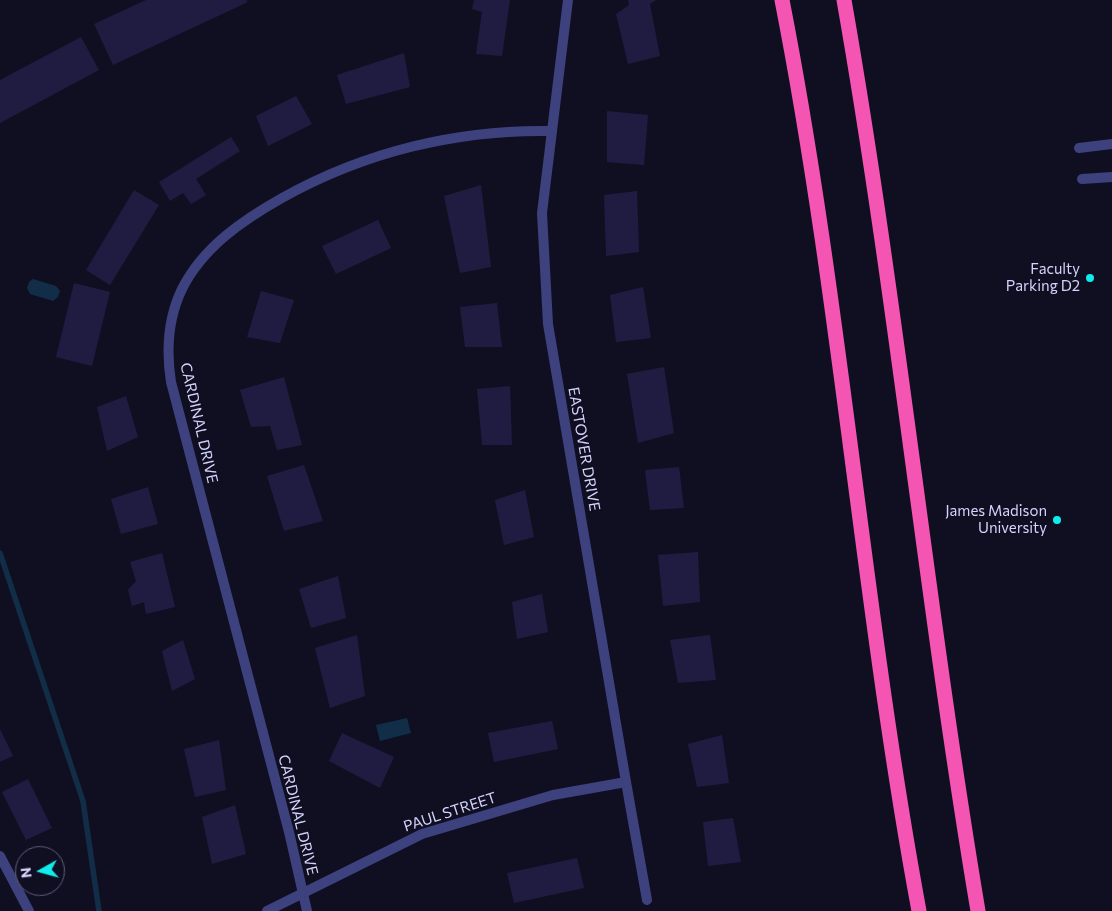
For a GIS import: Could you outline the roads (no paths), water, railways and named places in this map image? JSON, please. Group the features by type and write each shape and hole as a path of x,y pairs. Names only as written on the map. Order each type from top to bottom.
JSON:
{"highway":[{"path":"782,0 809,145 884,686 919,911"},
{"path":"844,0 867,142 946,709 978,911"}],"street":[{"name":"EASTOVER DRIVE","path":"568,0 542,213 544,279 548,324 647,900"},
{"name":"CARDINAL DRIVE","path":"307,911 289,832 171,382 168,346 174,310 182,290 195,268 227,234 267,207 319,179 384,154 442,140 501,132 552,131"},
{"path":"1079,148 1112,144"},
{"path":"1082,179 1112,177"},
{"name":"PAUL STREET","path":"267,911 422,834 553,795 626,782"},
{"path":"0,856 29,911"}],"water":[{"path":"33,279 56,286 60,291 58,297 53,301 30,294 27,288 29,282"},
{"path":"407,718 411,733 380,741 376,725"}],"waterway":[{"path":"0,553 83,801 99,911"}],"place":[{"name":"Faculty Parking D2","path":"1090,278"},
{"name":"James Madison University","path":"1057,520"}]}
